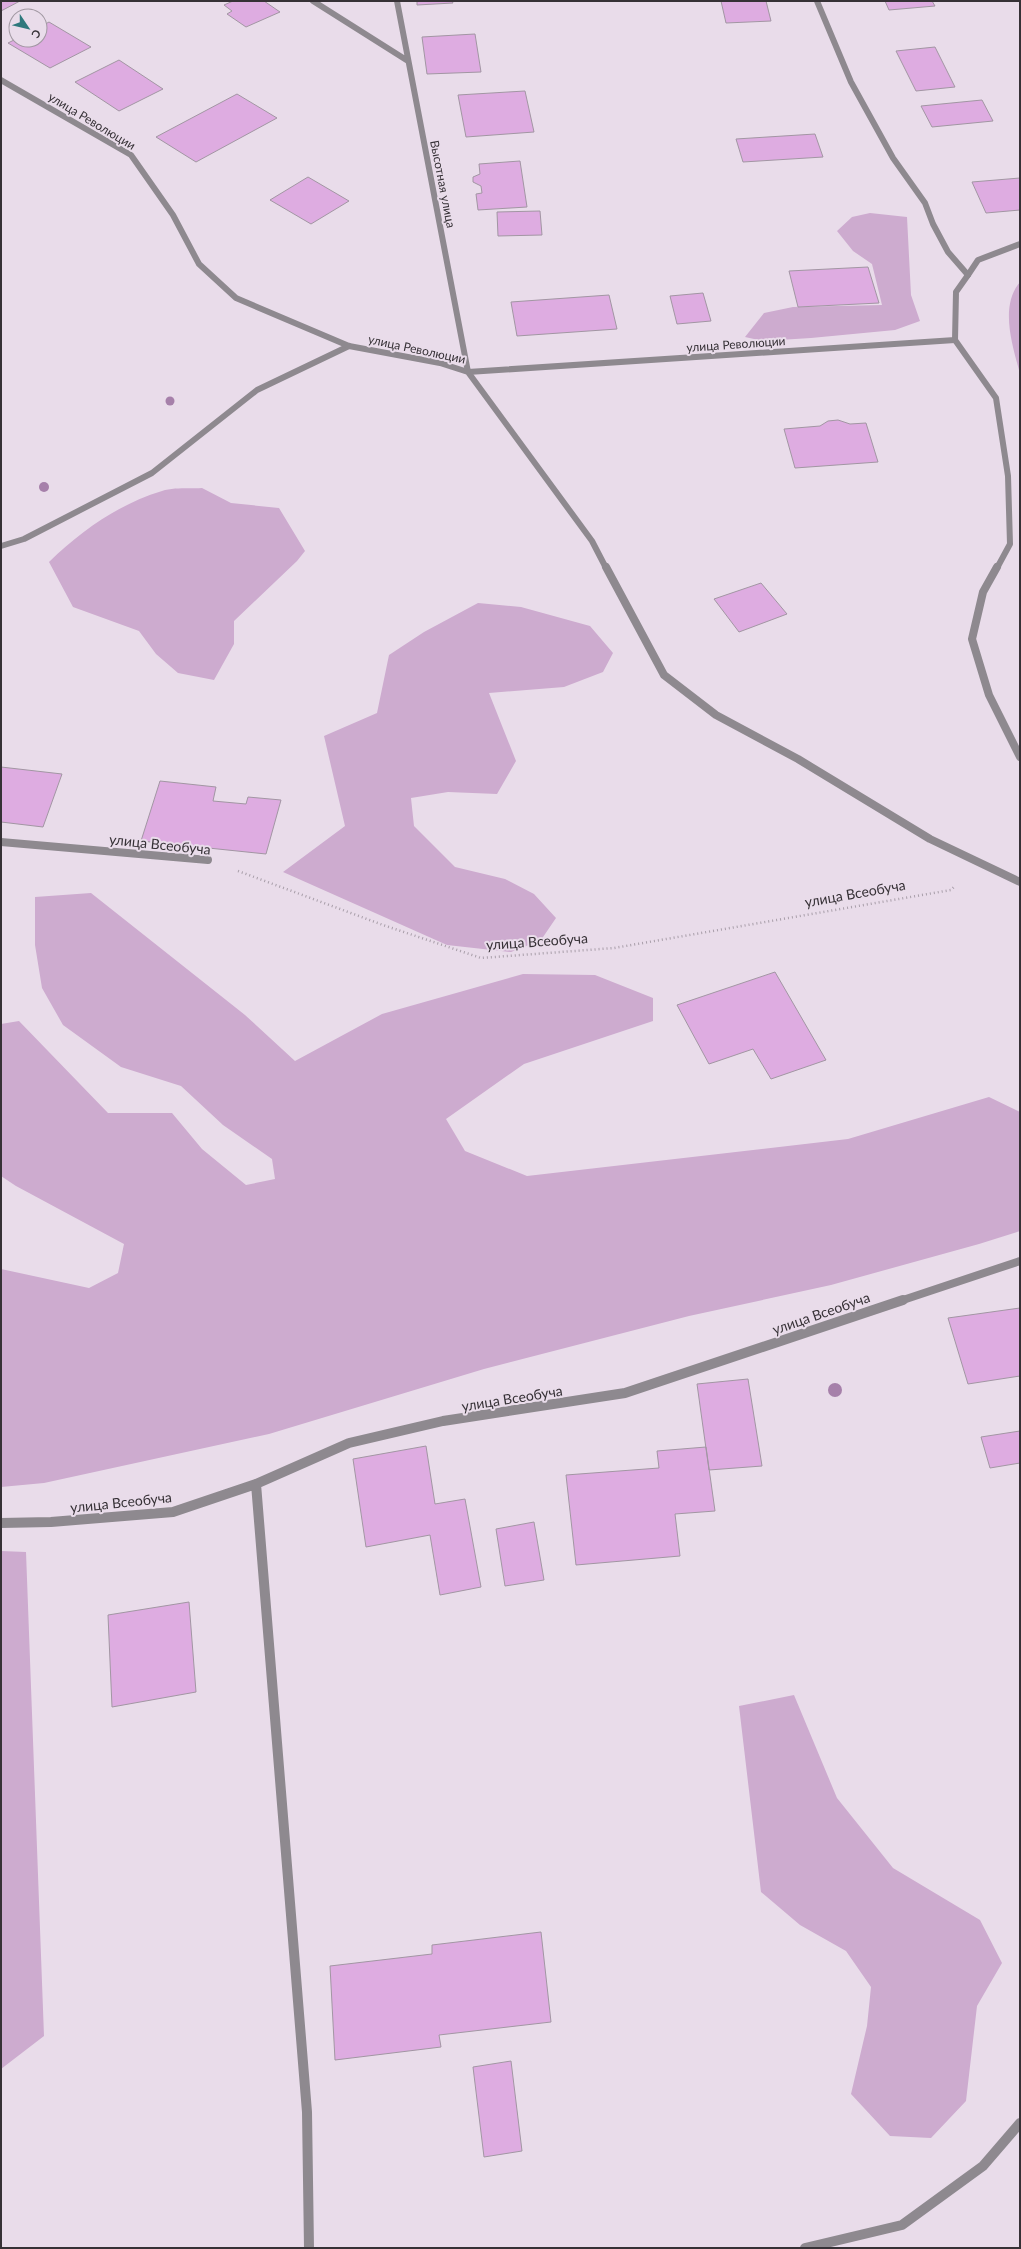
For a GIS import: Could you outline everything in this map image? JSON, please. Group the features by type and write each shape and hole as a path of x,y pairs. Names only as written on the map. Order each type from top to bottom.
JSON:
{"street":[{"path":"313,1 408,61"},
{"name":"Высотная улица","path":"396,1 468,372"},
{"path":"817,1 851,82 892,158 925,203 933,224 948,252 968,275"},
{"name":"улица Революции","path":"1,80 131,156 173,216 199,264 236,298 349,346 440,363 468,372 955,340"},
{"path":"1020,244 978,260 956,292 955,340 996,398 1008,476 1010,544 983,592 972,639 988,695 1020,757"},
{"path":"1,546 24,539 152,473 257,390 349,346"},
{"path":"468,372 592,541 664,675 716,715 798,759 930,839 982,865 1019,879"},
{"name":"улица Всеобуча","path":"1,842 208,860"},
{"name":"улица Всеобуча","path":"1,1523 52,1522 173,1512 256,1484 349,1443 443,1421 624,1393 1020,1261"},
{"path":"256,1484 307,2112 308,2248"},
{"path":"805,2248 902,2225 983,2166 1020,2123"}],"path":[{"name":"улица Всеобуча","path":"208,860 383,925 481,958 614,948 951,890 982,865"}],"shaded area":[{"path":"870,213 907,217 911,295 920,321 895,330 811,338 763,341 745,337 764,313 793,307 882,305 872,264 853,251 837,231 852,217"},
{"path":"1020,282 1020,374 1011,339 1009,315 1010,303"},
{"path":"202,488 231,503 279,508 305,551 297,561 234,621 234,644 214,680 178,673 156,654 139,631 73,607 49,562 88,529 102,519 131,503 146,496 167,490"},
{"path":"478,603 521,607 590,626 613,653 603,672 564,687 489,693 516,761 497,794 448,792 411,798 414,826 455,867 505,879 534,894 556,918 541,940 511,952 447,945 283,872 345,826 324,736 377,713 389,655 424,632"},
{"path":"91,893 245,1015 295,1061 382,1014 523,974 595,975 653,998 653,1021 524,1064 446,1119 465,1151 527,1176 848,1139 989,1097 1020,1112 1020,1231 979,1244 831,1285 689,1316 484,1369 269,1434 44,1483 1,1487 1,1269 89,1288 118,1273 124,1244 16,1186 1,1176 1,1024 19,1021 108,1113 172,1113 202,1149 246,1185 275,1179 272,1159 223,1125 181,1086 121,1067 63,1025 42,988 35,945 35,897"},
{"path":"1,1551 26,1552 44,2036 1,2069"},
{"path":"794,1695 837,1798 893,1868 980,1920 1002,1963 977,2006 966,2101 931,2138 890,2136 851,2094 867,2026 871,1987 846,1951 800,1925 761,1892 739,1706"}],"building":[{"path":"1,1 20,1 1,11"},
{"path":"233,1 264,1 280,12 246,27 227,14 232,11 224,5"},
{"path":"417,1 452,1 453,3 417,5"},
{"path":"721,1 766,1 771,21 726,23"},
{"path":"885,1 932,1 935,6 889,10"},
{"path":"48,23 91,47 50,68 16,48 48,48"},
{"path":"475,34 481,72 427,74 422,37"},
{"path":"935,47 955,87 916,91 896,51"},
{"path":"119,60 163,89 119,111 75,82"},
{"path":"525,91 534,132 466,137 458,95"},
{"path":"237,94 277,118 196,162 156,137"},
{"path":"982,100 993,121 932,127 921,106"},
{"path":"815,134 823,157 743,162 736,139"},
{"path":"520,161 527,207 478,210 476,194 482,193 481,186 473,182 473,177 480,174 479,164"},
{"path":"308,177 349,201 311,224 270,200"},
{"path":"1020,178 1020,210 986,213 972,182"},
{"path":"540,211 542,235 498,236 497,212"},
{"path":"868,267 879,303 798,307 789,271"},
{"path":"703,293 711,321 677,324 670,296"},
{"path":"609,295 617,329 517,336 511,302"},
{"path":"838,420 850,424 866,423 878,462 795,468 784,429 820,426 828,421"},
{"path":"761,583 787,614 739,632 714,599"},
{"path":"1,767 62,774 43,827 1,822"},
{"path":"160,781 216,787 213,801 246,804 248,797 281,800 266,854 141,841"},
{"path":"775,972 826,1060 771,1079 753,1049 709,1064 677,1005"},
{"path":"1020,1308 1020,1376 968,1384 948,1318"},
{"path":"748,1379 762,1466 709,1470 697,1384"},
{"path":"1020,1431 1020,1463 990,1468 981,1437"},
{"path":"426,1446 435,1504 465,1499 481,1587 440,1595 430,1535 366,1547 353,1459"},
{"path":"706,1447 715,1511 675,1514 680,1556 576,1565 566,1475 659,1468 657,1451"},
{"path":"534,1522 544,1580 505,1586 496,1529"},
{"path":"189,1602 196,1692 112,1707 108,1615"},
{"path":"541,1932 551,2022 439,2035 441,2047 335,2060 330,1966 432,1954 432,1945"},
{"path":"511,2061 522,2151 484,2157 473,2067"}]}
